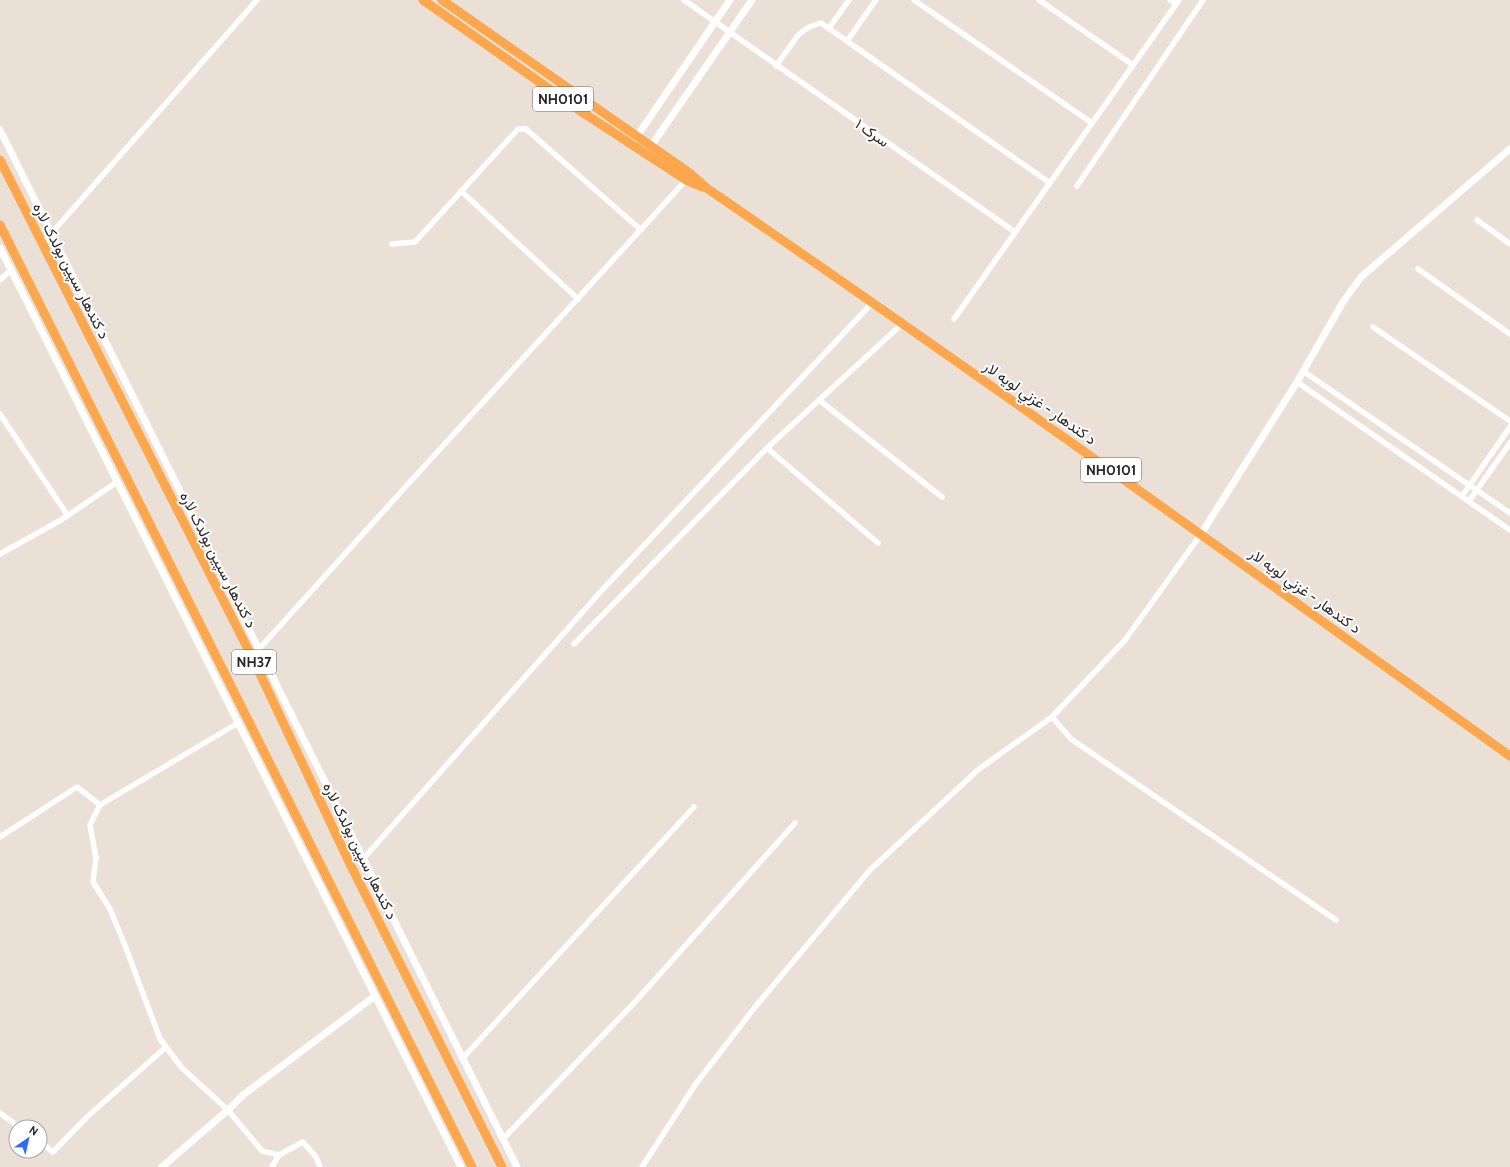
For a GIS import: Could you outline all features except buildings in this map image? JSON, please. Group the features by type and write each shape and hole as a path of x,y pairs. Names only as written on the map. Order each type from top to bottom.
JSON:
{"highway":[{"name":"د کندهار - غزني لويه لار","path":"423,0 631,145 689,177"},
{"name":"د کندهار - غزني لويه لار","path":"442,0 651,146 689,177 903,323 1201,534 1510,756"},
{"name":"د کندهار سپین بولدک لاره","path":"0,160 252,657 351,866 502,1167"},
{"name":"NH37","path":"0,225 472,1167"}],"street":[{"path":"42,244 257,0"},
{"name":"سرک ۱","path":"684,0 776,66 1015,232"},
{"path":"631,145 730,0"},
{"path":"645,154 752,0"},
{"path":"829,28 849,0"},
{"path":"847,41 876,0"},
{"path":"914,0 1092,123"},
{"path":"1039,0 1133,65"},
{"path":"954,319 1177,2 1170,0"},
{"path":"1076,186 1203,0"},
{"path":"776,66 799,34 809,27 821,23 1050,183"},
{"path":"392,244 415,242 518,129 526,129 640,230"},
{"path":"0,130 517,1167"},
{"path":"642,1167 695,1085 755,1007 870,870 978,769 1052,717 1125,640 1201,534 1297,382 1343,302 1361,277 1510,149"},
{"path":"259,649 689,177"},
{"path":"461,191 578,299"},
{"path":"1477,220 1510,244"},
{"path":"0,248 461,1167"},
{"path":"1418,269 1510,334"},
{"path":"0,280 11,270"},
{"path":"363,859 603,589 873,302"},
{"path":"574,644 768,448 903,323"},
{"path":"1373,326 1510,421"},
{"path":"1303,371 1510,512"},
{"path":"1297,382 1510,530"},
{"path":"819,400 942,497"},
{"path":"0,414 68,516"},
{"path":"1462,496 1510,427"},
{"path":"1469,501 1510,443"},
{"path":"768,448 878,543"},
{"path":"0,554 68,516 117,482"},
{"path":"1052,717 1071,740 1336,920"},
{"path":"238,723 100,805 90,825 96,858 93,882 110,910 160,1039 182,1068 228,1110 262,1151 279,1154"},
{"path":"0,837 76,787 100,805"},
{"path":"462,1059 694,808"},
{"path":"503,1139 634,1003 795,822"},
{"path":"162,1167 242,1096 375,996"},
{"path":"48,1148 53,1152 87,1117 166,1047"},
{"path":"0,1113 8,1119"},
{"path":"272,1167 279,1154 303,1142 316,1157 320,1167"}]}
